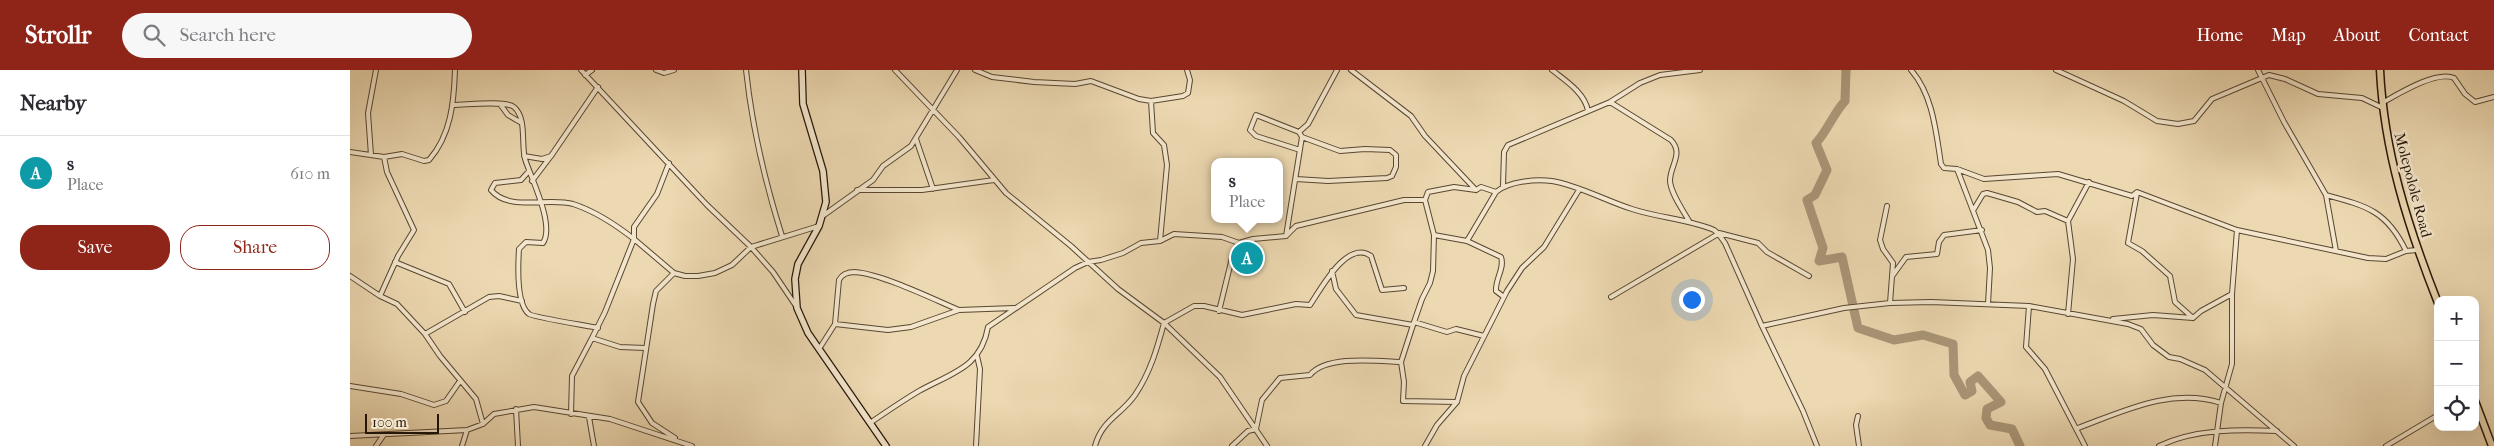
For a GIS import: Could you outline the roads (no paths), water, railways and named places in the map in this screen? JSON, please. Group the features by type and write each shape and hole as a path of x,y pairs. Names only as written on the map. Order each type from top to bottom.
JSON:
{"main road":[{"name":"Molepolole Road","path":"2380,70 2383,106 2395,176 2417,250 2435,296"},
{"path":"2479,412 2492,446"}],"street":[{"path":"370,155 368,113 376,70"},
{"path":"350,152 384,157 397,154 424,161 430,160 442,140 454,105 455,70"},
{"path":"581,70 707,205 751,247 773,272 797,308 808,333 886,446"},
{"path":"585,75 592,70"},
{"path":"656,70 664,73 674,70"},
{"path":"746,70 750,108 765,182 782,236"},
{"path":"797,308 795,279 798,264 824,215 826,186 806,120 803,104 802,70"},
{"path":"895,70 1006,193 1118,289 1164,323 1220,377 1267,446"},
{"path":"824,215 856,190 873,180 883,166 911,146 957,70"},
{"path":"975,70 992,77 1034,82 1075,84 1091,81 1139,100 1151,102 1183,96 1188,93 1190,80 1187,70"},
{"path":"1299,132 1308,124 1337,70"},
{"path":"1352,70 1411,116 1425,136 1476,190"},
{"path":"1552,70 1580,95 1588,111"},
{"path":"1503,186 1504,152 1508,145 1610,102 1630,88 1660,75 1700,70"},
{"path":"1911,70 1920,82 1932,112 1942,166 1957,169 1984,179 2052,174 2088,182 2132,196 2137,192"},
{"path":"2056,70 2124,100 2157,120 2178,124 2194,121 2212,99 2260,78 2278,76 2318,94 2362,98 2383,106 2414,86 2445,75 2454,78 2464,94 2475,102 2494,97"},
{"path":"2258,70 2260,78 2326,195 2336,252"},
{"path":"532,181 598,87"},
{"path":"1151,102 1153,133 1164,145 1167,166 1160,241"},
{"path":"1610,102 1660,133 1676,146 1678,151 1672,171 1671,185 1689,222"},
{"path":"500,104 508,115 520,122"},
{"path":"454,105 506,104 514,108 520,122 524,156 541,201 545,223 544,241 539,244 526,242 519,249 519,283 522,301 528,313 535,317 598,328"},
{"path":"1296,179 1328,181 1387,178 1392,176 1396,167 1396,156 1390,150 1365,148 1340,152 1302,137 1299,132 1256,115 1250,130 1256,136 1300,150"},
{"path":"1286,236 1302,137"},
{"path":"916,139 933,189"},
{"path":"524,156 542,159 551,156"},
{"path":"380,296 395,262 414,230 387,172 384,157"},
{"path":"571,414 572,376 598,328 634,240 634,227 658,194 669,163"},
{"path":"1957,169 1982,230 1990,262 1988,304"},
{"path":"529,171 521,180 495,183 491,190 518,203 557,201 581,207 618,227 674,274 685,276 715,273 732,264 751,247 819,226"},
{"path":"856,190 933,189 994,180"},
{"path":"1467,241 1496,192 1503,186 1552,181 1654,216 1689,222 1718,233 1758,242 1766,252 1809,276"},
{"path":"2068,314 2073,260 2068,221 2088,182"},
{"path":"1457,402 1403,401 1404,382 1401,362 1432,279 1434,235 1425,200 1428,192 1454,187 1476,190 1481,187 1496,192"},
{"path":"1425,446 1437,425 1457,402 1464,376 1504,297 1522,268 1544,247 1579,190"},
{"path":"2137,192 2238,230 2336,252 2368,258 2386,259 2406,251 2417,250"},
{"path":"2137,192 2128,243 2142,251 2170,276 2176,302 2193,318"},
{"path":"1974,209 1983,194 1987,193 2018,202 2037,212 2045,211 2068,221"},
{"path":"2326,195 2362,205 2382,216 2400,237 2406,251"},
{"path":"870,423 919,391 960,370 977,356 986,341 988,327 1075,268 1088,262 1102,260 1123,253 1141,243 1160,241 1174,234 1222,237 1239,243 1253,239 1286,236 1296,226 1404,200 1425,200"},
{"path":"1887,206 1880,240 1884,252 1893,263 1890,303"},
{"path":"1893,275 1906,257 1937,254 1939,242 1944,235 1982,230"},
{"path":"2215,446 2221,403 2232,358 2232,294 2238,230"},
{"path":"1611,297 1718,233"},
{"path":"1718,233 1726,243 1762,326 1803,411 1817,446"},
{"path":"1434,235 1467,241 1501,257 1502,264 1495,285 1496,290 1504,297"},
{"path":"1219,311 1232,258 1239,243"},
{"path":"1095,446 1102,428 1128,404 1144,378 1156,354 1164,323 1194,306 1204,306 1242,315 1296,304 1310,305 1332,270 1357,252 1362,251 1371,256 1382,290 1404,288"},
{"path":"395,262 449,284 464,312"},
{"path":"1332,270 1336,289 1356,315 1414,323 1447,332 1456,329 1484,336"},
{"path":"819,349 835,324 839,280 841,275 849,272 857,272 881,280 959,310"},
{"path":"674,274 656,291 638,402 652,423 680,441"},
{"path":"350,276 405,310 460,382 476,399 483,424"},
{"path":"2108,320 2153,315 2193,318 2201,311 2232,294"},
{"path":"425,334 495,296 522,301"},
{"path":"1762,326 1844,308 1890,303 2030,306 2136,326 2164,354 2205,370 2294,446"},
{"path":"2030,306 2026,346 2045,369 2078,428 2085,446"},
{"path":"835,324 888,330 911,327 959,310 1016,308"},
{"path":"592,338 620,347 646,348"},
{"path":"976,446 980,369 977,356"},
{"path":"1256,429 1262,400 1280,378 1310,375 1321,366 1332,363 1401,362"},
{"path":"350,386 401,394 434,405 446,401 460,382"},
{"path":"2078,428 2156,400 2180,398 2221,403"},
{"path":"350,436 367,434 383,436 467,430 483,424 494,414 534,407 610,419 692,446"},
{"path":"516,409 519,445"},
{"path":"1858,416 1856,425 1859,446"},
{"path":"588,417 594,446"},
{"path":"2386,446 2434,417"},
{"path":"1232,446 1248,431 1256,429"},
{"path":"462,446 467,430"},
{"path":"2160,446 2182,437 2217,432 2277,431"},
{"path":"376,446 383,436"},
{"path":"2284,446 2286,439"}],"waterway":[{"path":"1846,70 1845,101 1816,143 1827,170 1815,195 1807,200 1823,248 1819,261 1842,257 1858,328 1894,340 1923,335 1953,344 1954,375 1965,395 1972,391 1970,382 1978,376 2001,402 1987,409 1986,418 1990,425 2012,429 2020,446"}],"place":[{"name":"s","path":"1247,258"}]}
